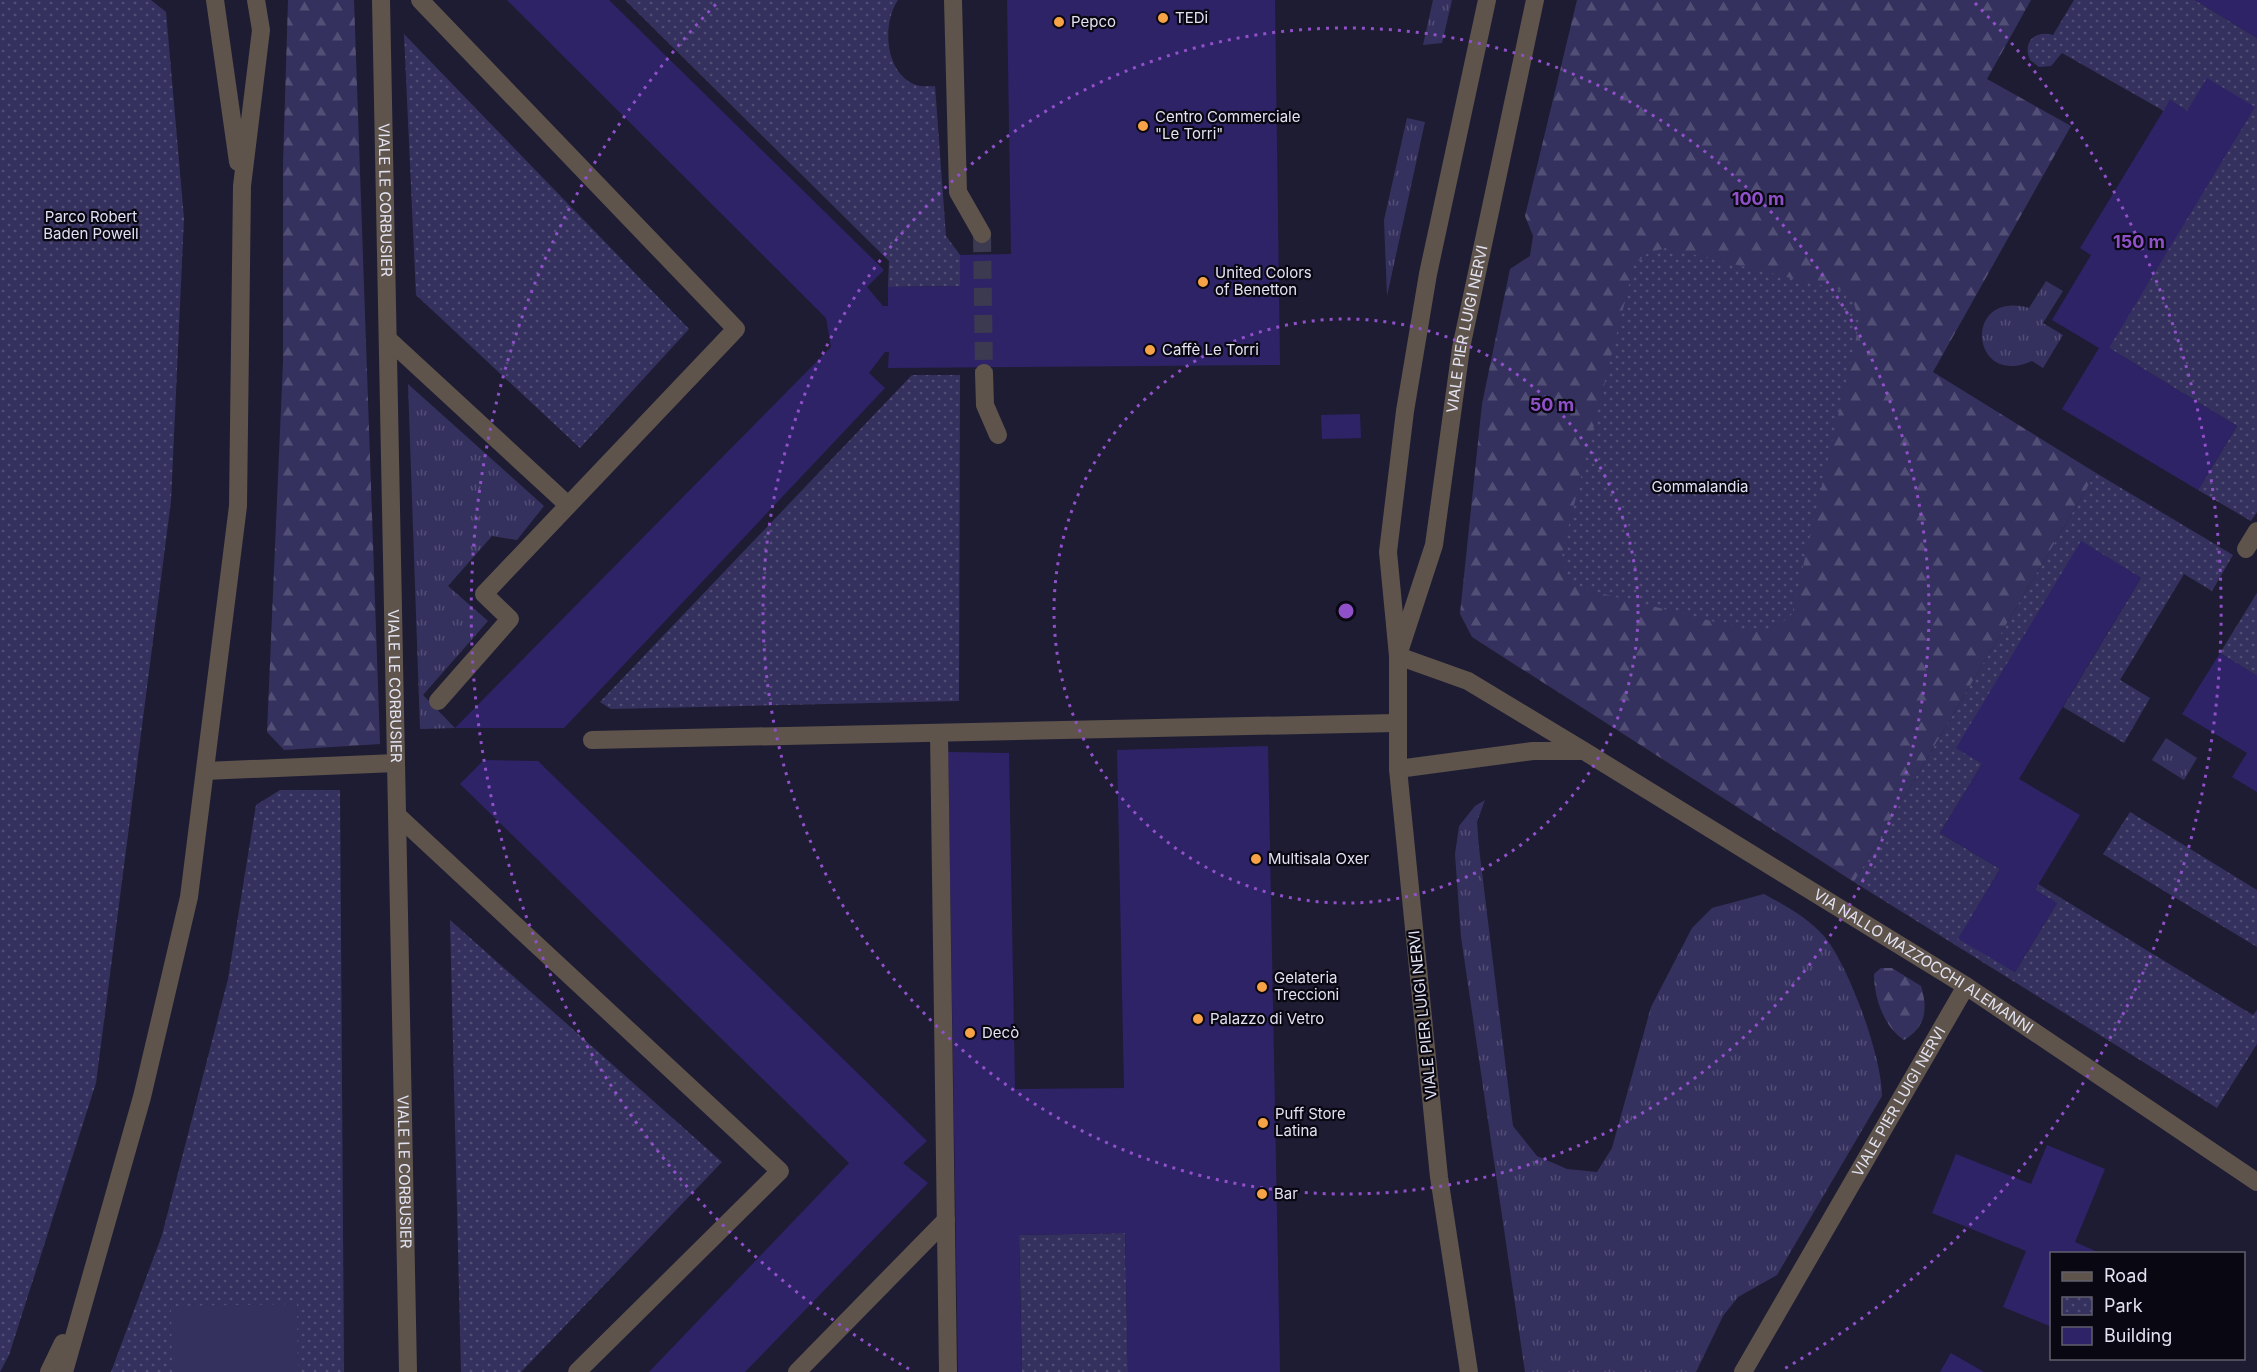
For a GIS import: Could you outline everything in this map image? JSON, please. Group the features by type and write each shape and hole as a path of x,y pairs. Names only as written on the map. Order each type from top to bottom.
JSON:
{"street":[{"path":"215,0 242,186"},
{"path":"64,1372 90,1287 142,1097 189,897 238,506 242,186 261,30 256,0"},
{"name":"VIALE LE CORBUSIER","path":"381,0 408,1372"},
{"path":"420,0 736,329 484,594 510,619 438,701"},
{"path":"953,0 958,192 982,234"},
{"name":"VIALE PIER LUIGI NERVI","path":"1469,1372 1439,1177 1398,769 1396,723 1398,656 1388,552 1405,411 1428,274 1487,0"},
{"name":"VIALE PIER LUIGI NERVI","path":"1398,656 1434,545 1461,348 1535,0"},
{"path":"388,339 568,505"},
{"path":"984,373 985,405 998,435"},
{"path":"2246,549 2257,531"},
{"name":"VIA NALLO MAZZOCCHI ALEMANNI","path":"1398,656 1468,681 1584,751 1966,987 2257,1182"},
{"path":"592,740 1396,723"},
{"path":"939,733 948,1372"},
{"path":"1398,769 1533,751 1584,751"},
{"path":"205,771 396,763"},
{"path":"397,815 780,1171 577,1372"},
{"name":"VIALE PIER LUIGI NERVI","path":"1743,1372 1966,987"},
{"path":"797,1372 946,1220"},
{"path":"49,1372 90,1287"}],"green space":[{"name":"Parco Robert Baden Powell","path":"0,0 151,0 166,12 184,218 171,501 96,1083 9,1355 0,1372"},
{"path":"288,0 354,0 380,744 284,750 267,732 283,362 283,164"},
{"path":"625,0 898,0 890,21 889,47 897,70 905,79 918,86 935,86 946,236 960,255 960,286 888,287 889,261"},
{"path":"1433,0 1452,0 1442,43 1423,45"},
{"path":"1577,0 2031,0 1987,79 2071,126 1933,372 2096,473 1854,882 1472,637 1460,614 1482,404 1510,269 1530,256 1533,236 1525,216"},
{"path":"2074,0 2195,0 2257,38 2257,512 2251,521 2198,490 2237,426 2109,348 2187,111 2170,100 2164,111 2062,53 2051,66 2039,67 2030,60 2029,43 2041,34 2053,35"},
{"path":"404,34 689,329 580,448 416,295"},
{"path":"1407,118 1425,122 1387,296 1384,220"},
{"name":"Gommalandia","path":"1666,248 1841,290 1854,304 1860,321 1792,614 1776,628 1755,632 1580,588 1566,575 1562,553 1634,265 1648,253"},
{"path":"2046,281 2063,291 2043,323 2063,335 2043,368 2032,361 2011,366 1996,362 1986,352 1982,338 1984,324 1992,312 2007,306 2029,308"},
{"path":"912,375 960,375 959,701 611,709 600,702"},
{"path":"408,384 544,506 517,540 492,536 448,586 488,621 423,695 455,728 420,729"},
{"path":"2096,473 2233,555 2212,591 2184,574 2120,680 2150,698 2124,743 2063,707 2141,578 2082,542 1982,764 1940,833 2000,869 1959,938 2015,972 2057,903 2035,890 2038,884 2253,1015 2257,1010 2257,1044 2217,1108 1854,882"},
{"path":"2257,593 2257,676 2220,653"},
{"path":"2166,738 2197,758 2184,780 2152,760"},
{"path":"280,790 340,790 344,1372 111,1372 162,1235 228,979 256,805"},
{"path":"1485,800 1477,822 1479,848 1513,1126 1537,1156 1567,1169 1597,1172 1612,1148 1651,1007 1692,928 1712,908 1764,894 1803,918 1824,936 1834,950 1844,968 1862,1013 1881,1079 1882,1096 1777,1275 1738,1297 1723,1316 1696,1372 1525,1372 1461,937 1455,854 1459,826 1475,806"},
{"path":"2130,812 2257,890 2257,947 2103,854"},
{"path":"450,920 722,1162 521,1372 461,1372"},
{"path":"1881,968 1892,968 1921,986 1924,1002 1923,1017 1917,1029 1904,1040 1891,1028 1878,1002 1874,974"},
{"path":"1125,1233 1128,1372 1022,1372 1019,1235"},
{"path":"297,1304 298,1372 172,1372 171,1306"}],"building":[{"path":"507,0 609,0 884,270 867,287 883,306 888,306 888,287 960,286 960,255 1011,254 1007,0 1275,0 1280,365 888,368 889,352 885,352 869,373 885,388 564,728 455,728 831,347 826,318"},
{"path":"2195,0 2257,0 2257,38"},
{"path":"2207,78 2255,107 2109,348 2237,426 2198,490 2062,409 2099,348 2052,320 2091,255 2080,248 2170,100 2187,111"},
{"path":"1360,414 1361,438 1322,439 1321,415"},
{"path":"2081,541 2141,578 2019,779 2080,815 2035,890 2057,903 2015,972 1958,939 2000,869 1940,833 1982,764 1956,748"},
{"path":"2220,653 2257,676 2257,792 2232,777 2247,753 2182,714"},
{"name":"Palazzo di Vetro","path":"1268,746 1280,1372 1128,1372 1125,1233 1019,1235 1022,1372 958,1372 948,752 1009,753 1015,1089 1124,1088 1117,750"},
{"path":"484,760 538,761 927,1141 903,1163 928,1183 745,1372 649,1372 849,1163 460,784"},
{"path":"2047,1145 2105,1169 2075,1242 2098,1252 2050,1252 2050,1326 2003,1307 2026,1251 1932,1213 1956,1154 2031,1184"},
{"path":"1951,1353 1984,1372 1940,1372"}],"tunnel":[{"path":"982,234 984,373"}],"place":[{"name":"TEDi","path":"1163,18"},
{"name":"Pepco","path":"1059,22"},
{"name":"Centro Commerciale \"Le Torri\"","path":"1143,126"},
{"name":"United Colors of Benetton","path":"1203,282"},
{"name":"Caffè Le Torri","path":"1150,350"},
{"name":"Multisala Oxer","path":"1256,859"},
{"name":"Gelateria Treccioni","path":"1262,987"},
{"name":"Palazzo di Vetro","path":"1198,1019"},
{"name":"Decò","path":"970,1033"},
{"name":"Puff Store Latina","path":"1263,1123"},
{"name":"Bar","path":"1262,1194"}]}
